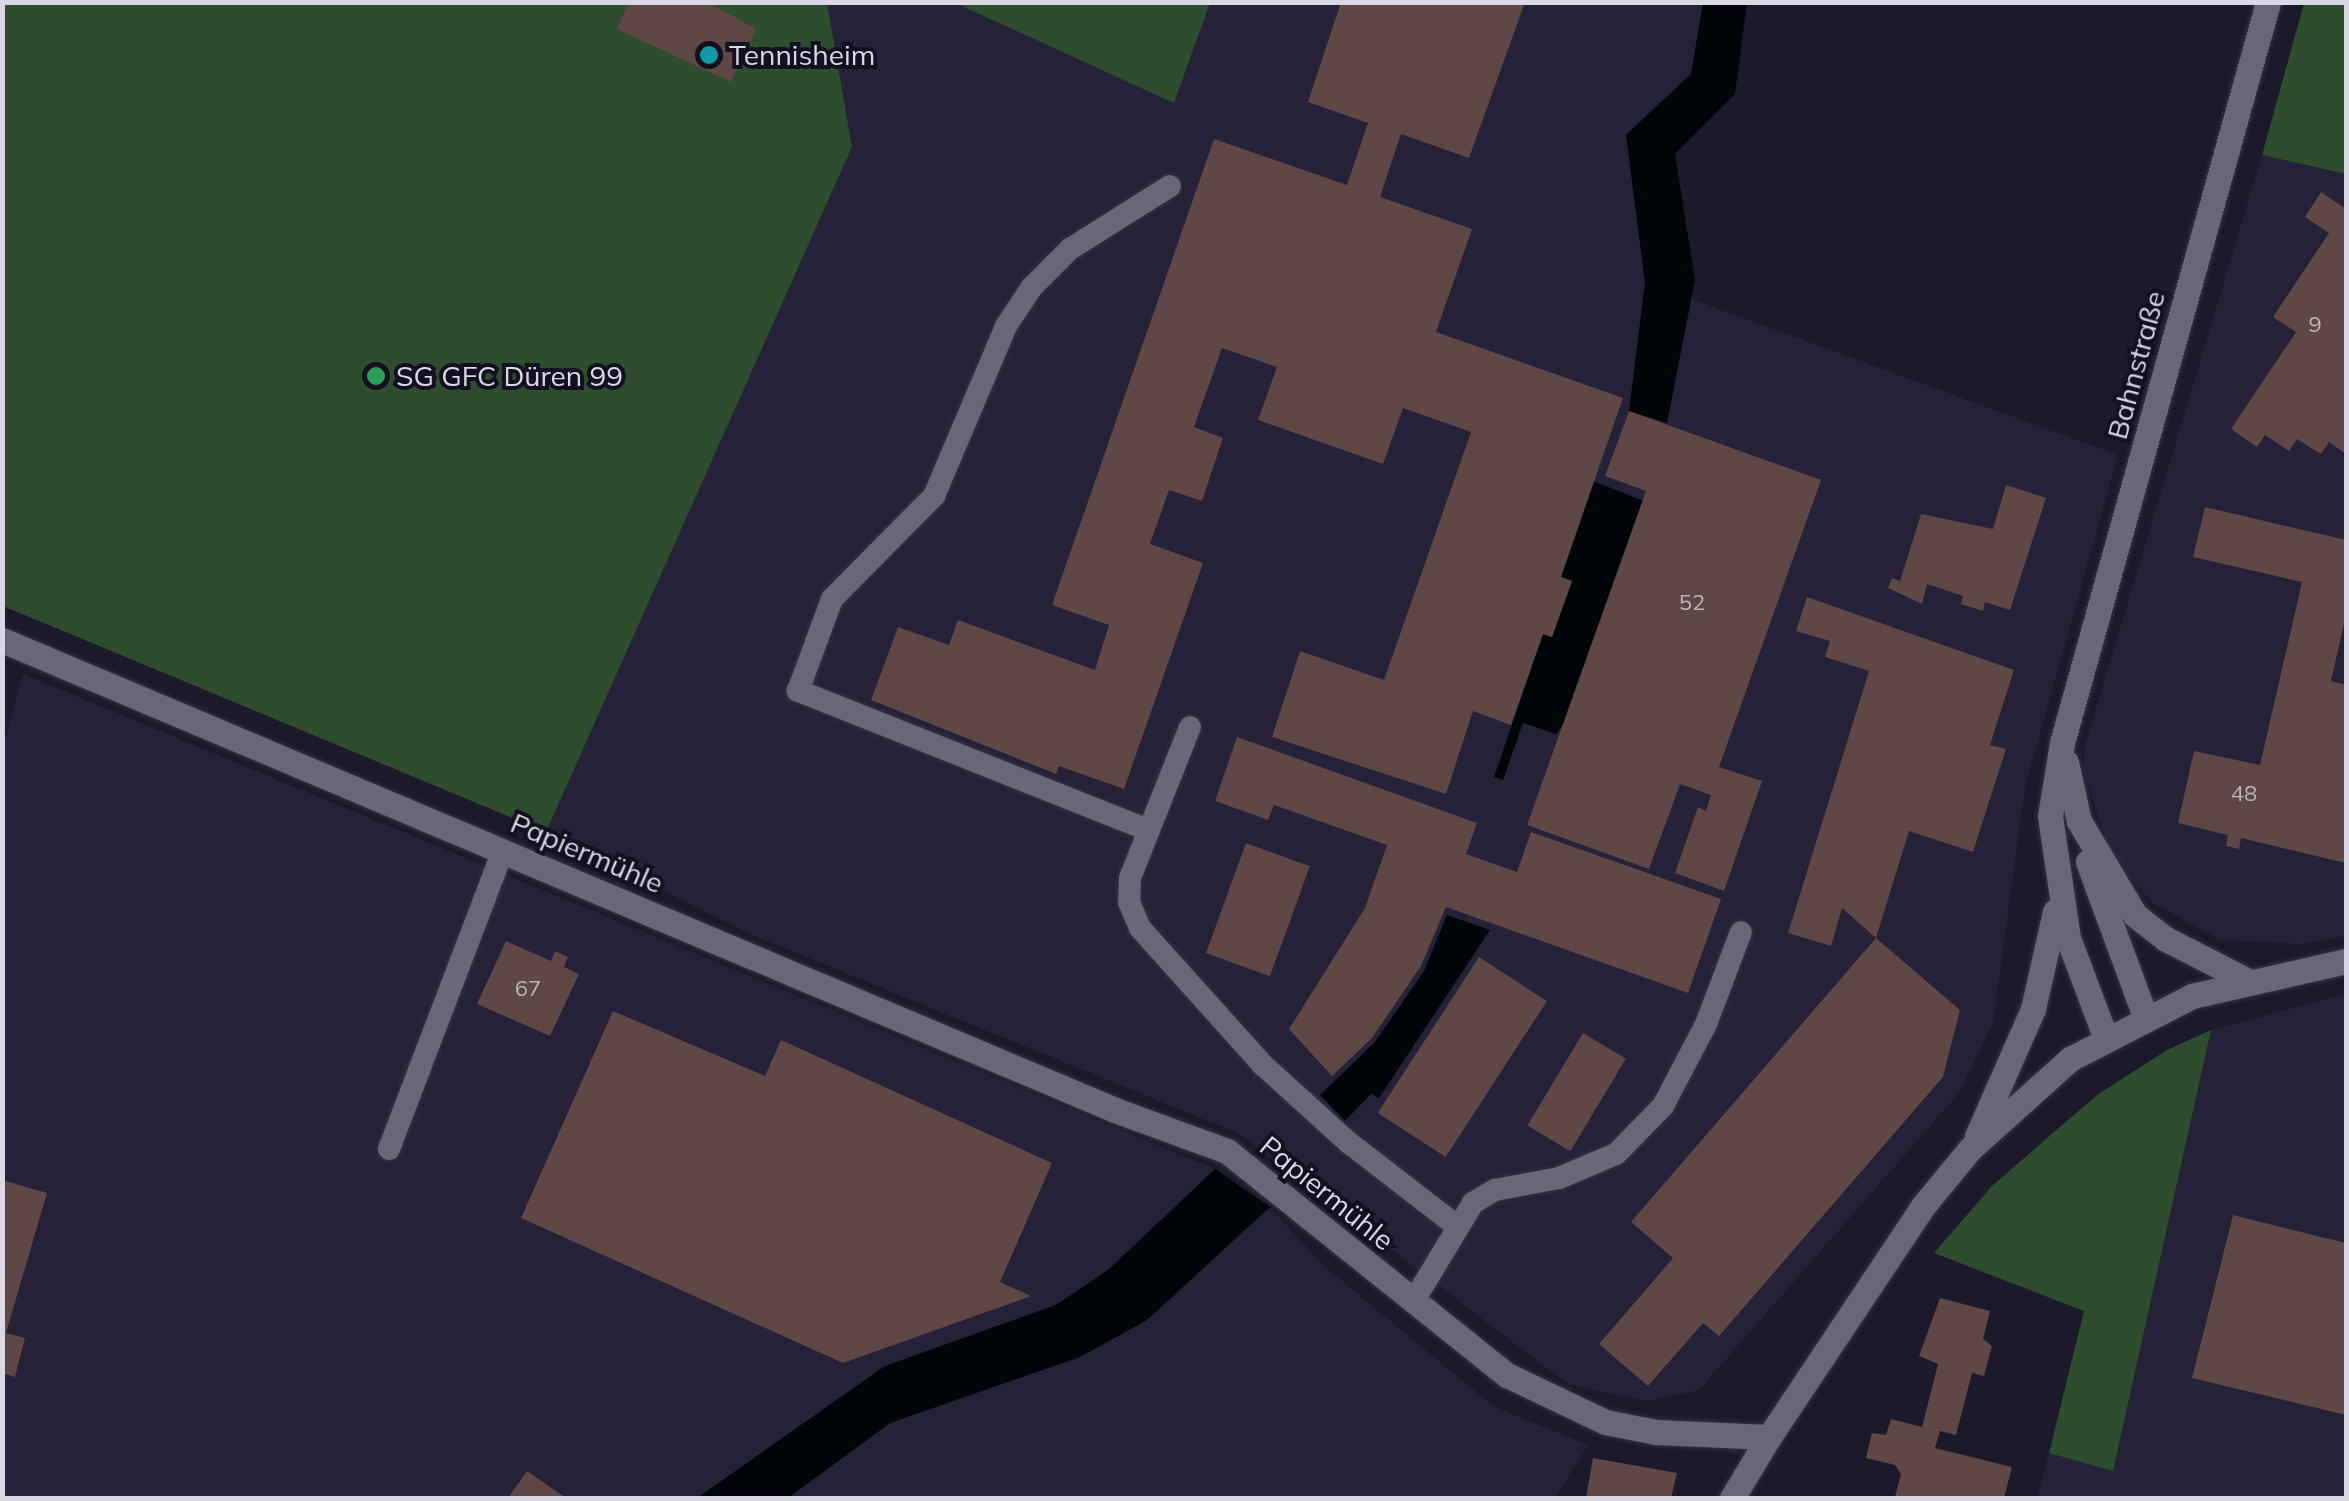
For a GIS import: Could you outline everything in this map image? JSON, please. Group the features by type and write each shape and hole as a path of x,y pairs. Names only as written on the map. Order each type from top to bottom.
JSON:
{"street":[{"name":"Bahnstraße","path":"2106,1036 2068,938 2050,816 2062,743 2268,2"},
{"name":"Papiermühle","path":"2,640 1115,1110 1227,1151 1507,1375 1605,1422 1769,1437"},
{"name":"Bahnstraße","path":"2062,743 2098,896 2145,1016"},
{"name":"Bahnstraße","path":"2079,822 2135,915 2166,939 2246,980"},
{"name":"Bahnstraße","path":"1970,1150 2033,1008 2058,883"},
{"path":"1732,1498 1867,1284 1970,1150 2020,1101 2106,1036 2145,1016 2246,980 2346,961"}],"lane":[{"path":"1148,830 798,691 832,598 934,496 1006,326 1032,287 1070,249 1170,186"},
{"path":"1190,727 1130,878 1128,902 1140,928 1263,1065 1348,1142 1458,1227"},
{"path":"389,1148 504,850"},
{"path":"1413,1302 1473,1203 1495,1190 1559,1178 1616,1154 1663,1106 1706,1024 1741,932"}],"shaded area":[{"path":"827,3 954,3 1174,102 1210,3 1703,3 1691,74 1626,135 1645,282 2118,455 2025,787 1993,1024 1959,1093 1699,1390 1647,1401 1569,1385 1240,1134 745,932 546,832 852,147"},
{"path":"1703,3 1747,3 1735,94 1675,154 1695,280 1667,423 1629,411 1645,282 1626,135 1691,74"},
{"path":"2262,155 2346,174 2346,936 2302,944 2220,940 2153,903 2111,857 2085,775 2084,749"},
{"path":"1593,481 1644,501 1568,718 1556,734 1523,723 1503,780 1494,777 1543,634 1552,637 1572,581 1561,577"},
{"path":"23,674 1215,1169 1108,1270 1056,1305 885,1366 697,1498 3,1498 2,749"},
{"path":"1447,915 1490,930 1379,1098 1371,1094 1345,1121 1320,1095 1375,1042 1424,971"},
{"path":"2346,994 2346,1498 2037,1498 2049,1453 2113,1471 2211,1030"},
{"path":"1215,1169 1270,1207 1147,1320 1080,1357 890,1423 788,1498 697,1498 885,1366 1056,1305 1108,1270"},
{"path":"1270,1207 1322,1264 1493,1406 1588,1445 1555,1498 788,1498 890,1423 1080,1357 1147,1320"}],"green space":[{"name":"SG GFC Düren 99","path":"2,3 827,3 852,147 546,832 3,606"},
{"path":"955,3 1210,3 1174,103"},
{"path":"2304,3 2346,3 2346,174 2262,155"},
{"path":"2211,1030 2113,1471 2049,1453 2084,1311 1934,1253 1992,1186 2097,1095 2167,1050"}],"building":[{"name":"Tennisheim","path":"629,2 708,2 756,29 731,82 617,29"},
{"path":"1341,2 1525,2 1469,158 1401,134 1380,197 1472,229 1436,332 1623,398 1561,577 1572,581 1552,637 1543,634 1511,725 1473,711 1446,794 1272,737 1300,651 1384,680 1471,432 1403,408 1383,464 1258,420 1277,367 1222,348 1194,427 1223,438 1202,501 1169,490 1150,544 1203,563 1124,789 1059,766 1056,774 871,700 898,627 949,645 958,620 1095,670 1109,625 1052,605 1214,139 1347,185 1368,123 1308,102"},
{"path":"2321,192 2346,209 2346,454 2329,442 2321,454 2297,439 2289,451 2265,435 2257,447 2231,429 2296,332 2273,317 2329,233 2305,217"},
{"path":"1629,411 1821,480 1719,767 1762,781 1724,891 1675,873 1698,807 1706,811 1711,795 1680,784 1649,869 1527,825 1646,491 1605,476"},
{"path":"2006,485 2046,498 2010,610 1985,602 1983,611 1961,604 1963,596 1927,584 1922,604 1888,588 1892,578 1900,581 1921,514 1993,529"},
{"path":"2205,507 2346,540 2346,615 2331,681 2346,685 2346,863 2241,838 2239,849 2226,846 2228,835 2178,823 2194,751 2260,765 2302,582 2193,557"},
{"path":"1807,597 2014,670 1990,745 2006,749 1973,852 1909,831 1876,938 1842,908 1831,946 1788,933 1869,671 1825,657 1830,641 1796,631"},
{"path":"1237,737 1477,823 1466,854 1517,872 1531,832 1721,899 1688,993 1446,907 1421,966 1372,1038 1332,1076 1289,1029 1365,908 1387,845 1274,805 1268,820 1215,801"},
{"path":"1246,843 1310,866 1270,976 1206,953"},
{"path":"1876,938 1960,1010 1943,1077 1719,1336 1703,1323 1648,1386 1599,1344 1673,1258 1631,1222"},
{"path":"506,941 551,961 555,951 568,957 564,967 579,974 550,1036 477,1004"},
{"path":"1479,957 1547,1001 1446,1157 1378,1113"},
{"path":"613,1011 765,1076 781,1040 1052,1163 1000,1282 1031,1296 843,1363 521,1218"},
{"path":"1583,1033 1626,1059 1570,1151 1527,1126"},
{"path":"2,1180 47,1193 6,1333 25,1338 15,1377 2,1373"},
{"path":"2233,1215 2346,1243 2346,1415 2192,1378"},
{"path":"1940,1298 1990,1311 1983,1339 1992,1346 1984,1376 1972,1373 1956,1435 1940,1431 1935,1448 2012,1467 2004,1498 1895,1497 1901,1474 1895,1465 1866,1458 1872,1433 1886,1435 1891,1419 1922,1427 1938,1364 1919,1356"},
{"path":"1593,1458 1677,1473 1671,1498 1586,1498"},
{"path":"527,1471 566,1498 508,1498"}],"place":[{"name":"Tennisheim","path":"709,55"},
{"name":"SG GFC Düren 99","path":"376,376"}]}
